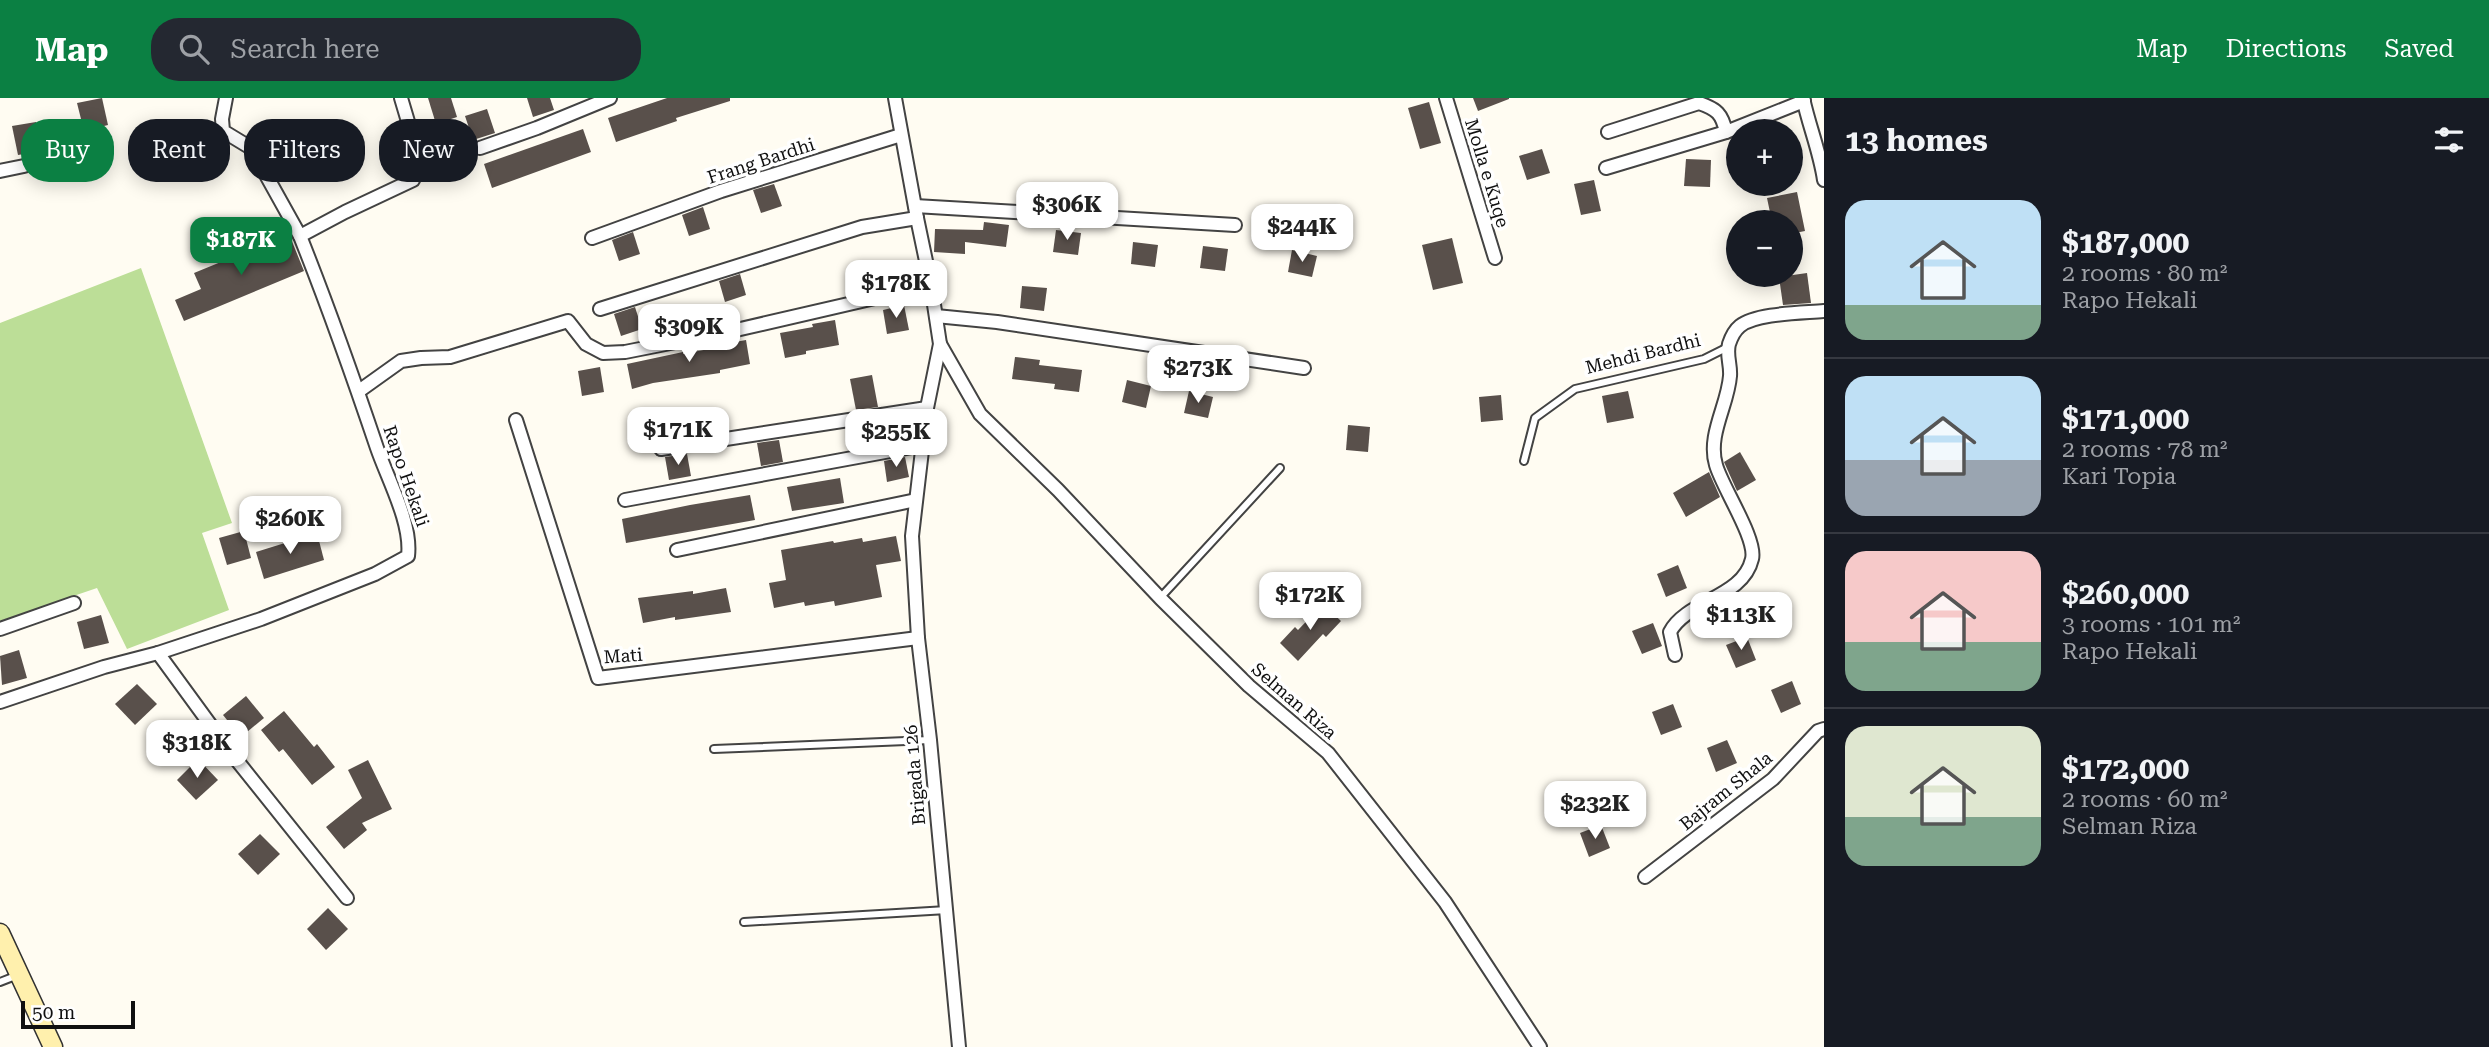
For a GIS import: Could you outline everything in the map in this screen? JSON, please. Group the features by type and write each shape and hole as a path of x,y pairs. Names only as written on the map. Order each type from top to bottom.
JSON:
{"street":[{"name":"Rapo Hekali","path":"0,702 104,667 158,653 317,598 375,575 408,556 410,542 359,391 300,236 251,148 223,131 226,98"},
{"path":"300,236 413,180 420,162 401,98"},
{"path":"480,148 610,98"},
{"path":"895,98 940,344"},
{"name":"Molla e Kuqe","path":"1446,98 1495,258"},
{"path":"1758,119 1804,100 1807,118 1821,158 1824,180"},
{"path":"1606,168 1726,132 1723,116 1714,108 1699,103 1608,132"},
{"name":"Frang Bardhi","path":"592,238 721,191 901,135"},
{"path":"0,171 21,167"},
{"path":"600,309 916,212 1235,225"},
{"path":"359,391 401,361 450,358 568,321 586,344 603,353 625,352 736,330 931,285"},
{"name":"Mehdi Bardhi","path":"1675,655 1670,632 1677,620 1739,582 1753,555 1748,537 1715,464 1714,442 1730,375 1728,347 1733,335 1741,325 1760,318 1824,311"},
{"path":"936,316 997,322 1304,368"},
{"name":"Brigada 126","path":"940,344 928,408 912,536 918,638 959,1047"},
{"name":"Selman Riza","path":"940,344 981,414 1058,490 1160,598 1249,685 1328,753 1445,902 1540,1047"},
{"path":"661,449 928,408"},
{"name":"Mati","path":"516,420 598,678 918,638"},
{"path":"625,500 923,445"},
{"path":"677,550 916,500"},
{"path":"0,629 74,603"},
{"path":"158,653 231,753 347,898"},
{"name":"Bajram Shala","path":"1645,877 1773,779 1818,731 1824,729"},
{"path":"0,933 53,1047"}],"lane":[{"name":"Mehdi Bardhi","path":"1524,460 1535,418 1575,389 1703,359 1728,347"},
{"path":"1160,598 1280,468"},
{"path":"714,749 930,740"},
{"path":"744,922 947,910"},
{"path":"0,982 20,974"}],"green space":[{"path":"141,268 232,523 202,533 229,610 127,649 97,588 0,621 0,323"}],"building":[{"path":"102,98 107,119 81,119 77,103"},
{"path":"428,98 451,98 457,117 434,119"},
{"path":"527,98 550,98 554,110 533,117"},
{"path":"667,98 730,98 730,101 676,118 677,121 616,142 608,118"},
{"path":"1473,98 1509,98 1509,99 1478,111"},
{"path":"1429,102 1441,143 1420,149 1408,108"},
{"path":"487,109 495,133 478,138 478,119 466,119 465,116"},
{"path":"21,124 21,154 18,155 12,126"},
{"path":"583,129 591,152 492,188 484,164"},
{"path":"1542,149 1550,173 1527,180 1519,156"},
{"path":"1686,159 1711,160 1710,187 1684,186"},
{"path":"1594,180 1601,211 1581,215 1574,184"},
{"path":"774,184 782,206 761,213 753,190"},
{"path":"1798,196 1801,210 1770,210 1767,198"},
{"path":"703,207 710,229 689,236 682,215"},
{"path":"984,222 1009,225 1006,247 965,242 965,254 934,252 935,229 983,230"},
{"path":"1056,230 1081,233 1078,255 1053,252"},
{"path":"633,232 640,254 619,261 612,240"},
{"path":"289,234 304,271 184,321 175,300 201,289 194,273"},
{"path":"1452,238 1463,283 1433,290 1422,245"},
{"path":"1133,242 1158,245 1155,267 1131,264"},
{"path":"1203,246 1228,249 1225,271 1200,268"},
{"path":"1292,250 1317,256 1312,277 1288,272"},
{"path":"1807,273 1811,303 1783,305 1780,287 1803,287 1803,274"},
{"path":"740,274 746,295 725,302 719,281"},
{"path":"1022,286 1047,288 1044,311 1020,308"},
{"path":"904,305 909,330 887,334 883,310"},
{"path":"635,307 642,329 621,336 614,314"},
{"path":"835,320 839,345 785,358 780,333"},
{"path":"746,340 750,364 720,370 720,373 653,383 632,389 627,364"},
{"path":"1015,357 1040,360 1039,365 1082,370 1079,392 1054,389 1055,384 1012,379"},
{"path":"600,367 604,392 582,396 578,371"},
{"path":"872,375 878,407 856,410 850,379"},
{"path":"1127,380 1151,386 1146,408 1122,402"},
{"path":"1189,391 1213,397 1208,418 1184,413"},
{"path":"1628,391 1634,418 1607,423 1602,396"},
{"path":"1501,395 1503,420 1481,422 1479,397"},
{"path":"910,419 914,438 854,449 851,429"},
{"path":"1348,425 1370,427 1368,452 1346,450"},
{"path":"779,440 783,462 761,466 757,443"},
{"path":"1740,452 1756,480 1737,491 1724,462"},
{"path":"687,454 691,476 669,480 665,457"},
{"path":"905,457 909,477 887,482 884,461"},
{"path":"1709,472 1720,497 1686,517 1673,493"},
{"path":"840,478 844,503 792,511 787,487"},
{"path":"750,495 755,520 626,543 622,519"},
{"path":"244,531 251,558 227,565 219,538"},
{"path":"317,533 324,560 264,579 256,552"},
{"path":"896,536 901,561 876,565 882,597 835,606 834,601 805,606 804,602 774,608 769,583 786,580 781,550 833,541 862,538 863,542"},
{"path":"1678,565 1687,588 1666,597 1657,574"},
{"path":"726,588 731,612 643,623 638,598 693,591 693,594"},
{"path":"1323,604 1341,621 1326,637 1323,634 1298,661 1280,643 1295,627 1298,630"},
{"path":"101,615 109,643 84,649 77,622"},
{"path":"1653,623 1662,646 1642,654 1632,631"},
{"path":"1747,637 1756,660 1736,668 1726,645"},
{"path":"19,650 27,678 2,685 0,656"},
{"path":"1792,681 1801,704 1781,713 1771,690"},
{"path":"137,684 157,704 135,725 115,704"},
{"path":"246,696 264,718 241,737 223,715"},
{"path":"1673,704 1682,727 1661,735 1652,712"},
{"path":"284,711 314,747 317,744 335,767 312,785 283,749 279,752 261,730"},
{"path":"1727,740 1737,763 1716,772 1707,748"},
{"path":"198,759 218,780 196,800 177,780"},
{"path":"368,760 392,809 362,823 367,830 344,849 326,827 362,798 348,770"},
{"path":"1601,825 1610,848 1589,857 1580,833"},
{"path":"260,834 280,854 258,875 238,854"},
{"path":"328,908 348,929 326,950 307,929"}]}
